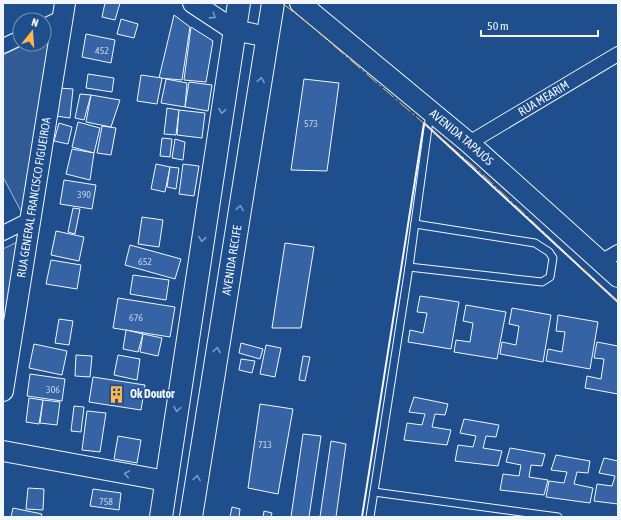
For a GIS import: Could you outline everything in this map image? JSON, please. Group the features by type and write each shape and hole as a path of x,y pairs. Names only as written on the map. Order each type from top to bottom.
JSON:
{"main road":[{"path":"160,517 239,3"},
{"name":"AVENIDA RECIFE","path":"191,517 273,3"}],"street":[{"path":"193,3 234,30 268,37"},
{"name":"AVENIDA TAPAJÓS","path":"300,3 469,143 618,277"},
{"path":"52,20 64,10"},
{"name":"RUA GENERAL FRANCISCO FIGUEIROA","path":"3,391 64,10"},
{"name":"RUA MEARIM","path":"469,143 618,54"},
{"path":"3,233 30,220"},
{"path":"601,262 618,252"},
{"path":"3,451 166,481"}],"lane":[{"path":"370,517 409,267 430,111"},
{"path":"409,267 542,282 550,277 553,258 549,252 535,243 415,224"},
{"path":"374,492 558,517"}],"shaded area":[{"path":"12,50 12,52 48,52 23,215 3,177 3,55"},
{"path":"17,242 3,343 3,249"}],"building":[{"path":"105,3 120,3 115,20 102,17"},
{"path":"174,15 190,27 182,80 159,78"},
{"path":"121,19 138,24 134,38 117,34"},
{"path":"191,27 213,41 206,82 184,80"},
{"path":"86,34 115,40 111,63 82,57"},
{"path":"88,74 114,78 112,92 86,88"},
{"path":"141,75 162,78 157,104 137,101"},
{"path":"166,79 187,83 185,107 161,103"},
{"path":"304,79 339,83 327,171 291,170"},
{"path":"189,82 212,85 208,111 185,107"},
{"path":"59,88 73,89 70,118 56,116"},
{"path":"80,94 91,95 84,120 75,118"},
{"path":"91,95 120,100 111,127 86,122"},
{"path":"167,108 179,110 176,135 164,134"},
{"path":"179,110 205,113 202,138 177,135"},
{"path":"78,122 100,128 94,153 72,147"},
{"path":"59,123 72,127 68,144 54,141"},
{"path":"102,126 116,128 111,155 97,153"},
{"path":"162,138 172,139 170,157 160,156"},
{"path":"175,139 185,142 183,160 172,158"},
{"path":"72,149 94,153 90,180 66,174"},
{"path":"156,164 170,167 165,192 151,189"},
{"path":"183,164 199,166 194,196 179,194"},
{"path":"170,167 179,168 176,189 167,187"},
{"path":"64,180 96,185 92,209 60,204"},
{"path":"73,208 80,209 75,234 68,232"},
{"path":"142,217 163,220 159,247 138,244"},
{"path":"56,231 84,237 79,261 51,255"},
{"path":"285,243 314,247 301,328 272,328"},
{"path":"130,245 181,259 175,279 125,265"},
{"path":"51,260 81,265 77,289 46,284"},
{"path":"133,275 169,280 166,300 130,294"},
{"path":"420,296 459,302 451,349 408,342 410,330 423,333 427,313 417,312"},
{"path":"118,298 175,307 170,337 113,328"},
{"path":"466,305 506,312 497,359 454,352 456,340 470,342 473,323 463,321"},
{"path":"512,308 551,315 543,362 500,354 502,342 516,345 519,326 509,324"},
{"path":"558,315 598,322 590,369 546,361 548,349 562,352 565,332 556,331"},
{"path":"59,319 73,321 69,345 55,343"},
{"path":"126,330 143,334 138,352 123,349"},
{"path":"143,334 162,338 158,356 140,352"},
{"path":"597,342 618,346 618,394 585,388 587,376 601,379 604,359 594,358"},
{"path":"241,343 263,349 260,359 239,353"},
{"path":"34,344 67,351 62,375 29,368"},
{"path":"266,345 281,348 275,377 260,374"},
{"path":"76,355 92,356 90,377 75,376"},
{"path":"118,355 140,359 137,380 114,375"},
{"path":"303,356 310,357 305,381 299,380"},
{"path":"241,359 255,361 252,373 239,370"},
{"path":"30,374 65,379 62,401 27,396"},
{"name":"Ok Doutor","path":"93,377 145,385 141,410 89,402"},
{"path":"414,397 448,404 445,415 435,414 432,427 451,430 447,445 404,440 407,423 422,425 425,414 409,412"},
{"path":"29,398 43,400 39,424 26,422"},
{"path":"43,400 60,402 57,425 40,423"},
{"path":"260,404 293,409 278,494 248,488"},
{"path":"74,406 84,407 81,432 71,431"},
{"path":"87,411 106,413 100,452 82,450"},
{"path":"464,419 499,425 496,437 486,436 483,448 502,451 498,466 455,461 458,445 473,447 476,436 460,433"},
{"path":"303,434 321,436 309,517 291,517"},
{"path":"118,436 141,440 137,463 114,459"},
{"path":"331,441 346,444 336,517 320,517"},
{"path":"510,448 545,454 542,466 531,465 529,477 548,480 544,495 500,490 503,474 519,476 521,465 506,462"},
{"path":"556,455 590,461 588,473 577,472 574,484 593,488 590,503 546,497 549,481 564,483 567,472 551,470"},
{"path":"604,458 618,461 618,504 594,501 597,484 612,486 615,476 599,473"},
{"path":"28,488 44,489 43,510 26,509"},
{"path":"93,489 121,493 119,510 90,506"},
{"path":"232,507 240,509 239,517 230,517"},
{"path":"13,508 42,514 41,517 11,517"},
{"path":"264,511 272,513 271,517 263,517"}],"wall":[{"path":"362,517 424,123 618,302"}],"power":[{"path":"282,3 310,25 479,171 618,302"}],"place":[{"name":"Ok Doutor","path":"117,394"}]}
